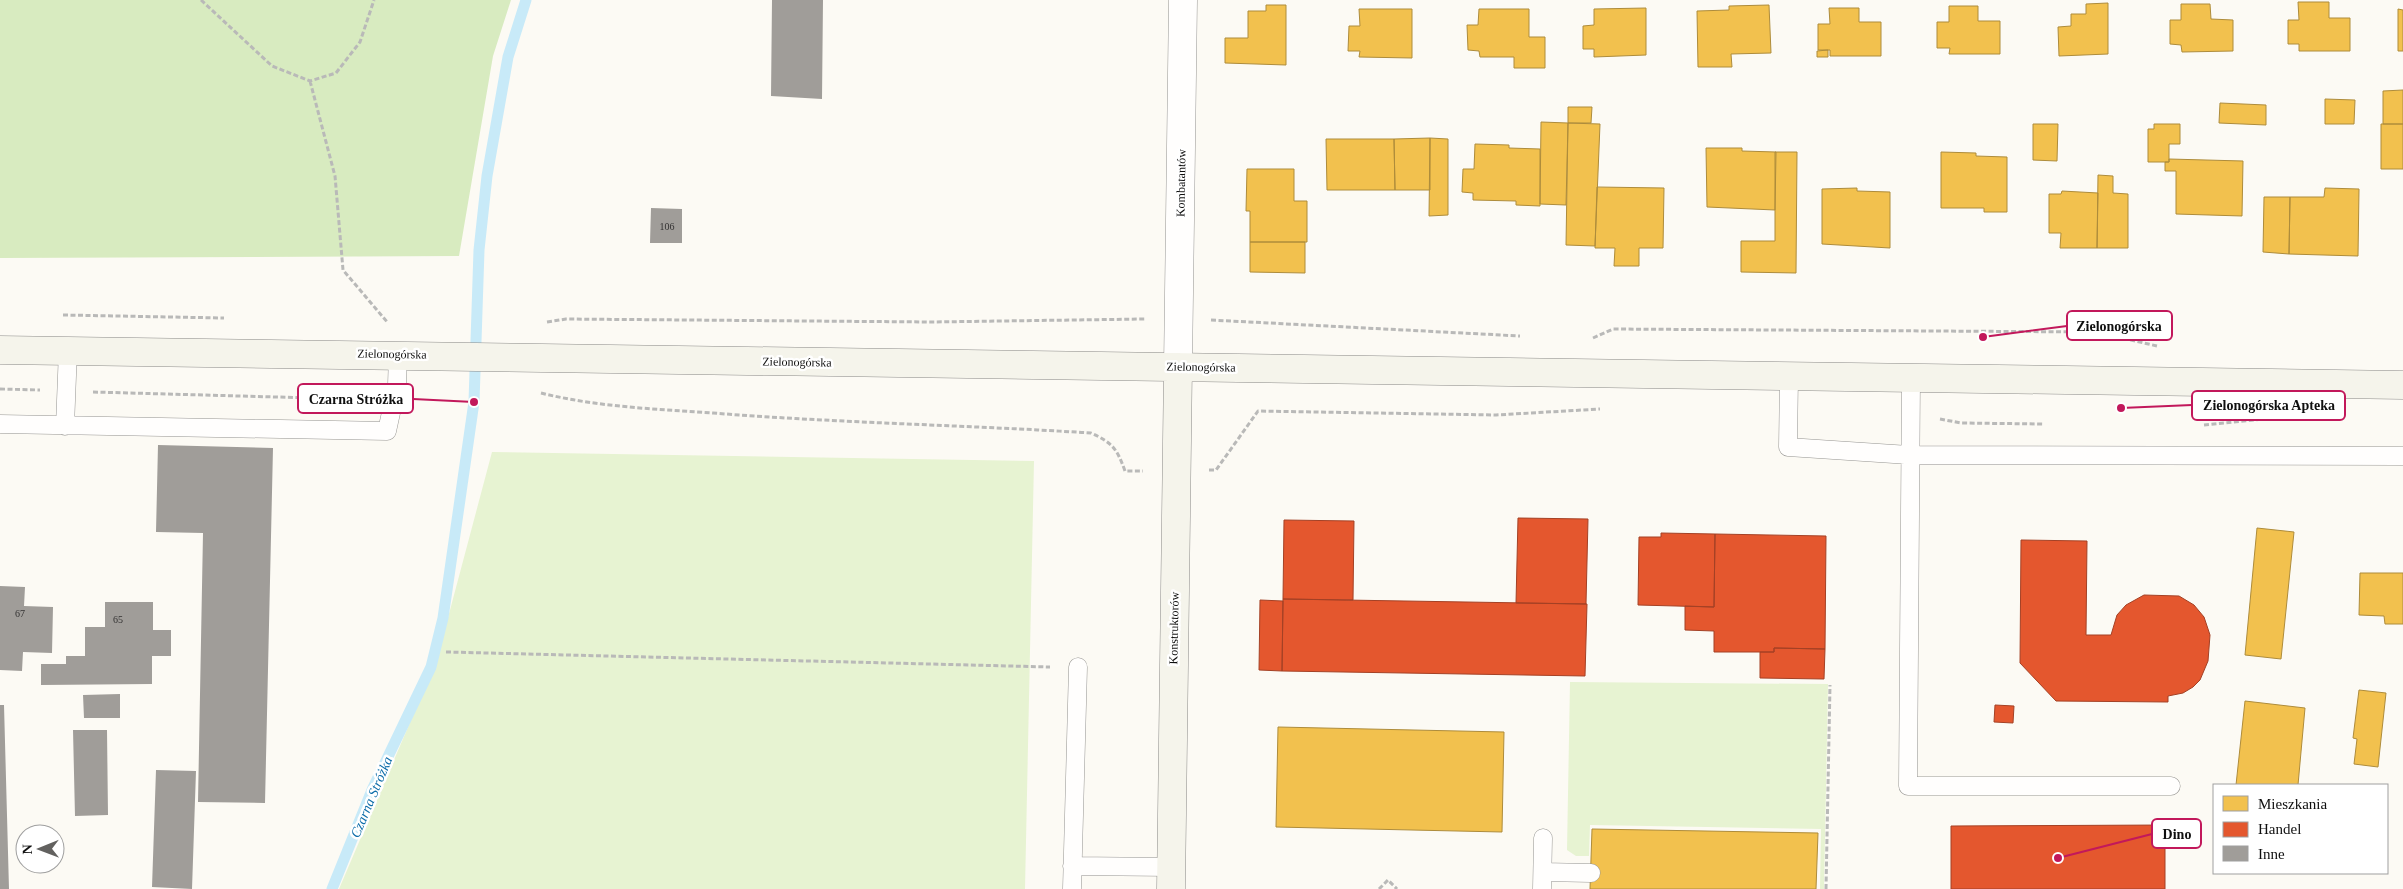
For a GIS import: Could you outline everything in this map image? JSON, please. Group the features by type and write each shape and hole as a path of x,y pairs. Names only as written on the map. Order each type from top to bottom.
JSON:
{"street":[{"name":"Kombatantów","path":"1178,367 1183,0"},
{"name":"Zielonogórska","path":"0,350 398,354 2403,385"},
{"name":"Konstruktorów","path":"1171,878 1178,367"}],"lane":[{"path":"65,426 68,350"},
{"path":"0,424 387,431 397,384 398,354"},
{"path":"1789,376 1788,447 1910,455 2403,456"},
{"path":"1911,378 1908,786 2172,786"},
{"path":"1072,889 1078,667"},
{"path":"1543,838 1542,881 1591,873"},
{"path":"1072,866 1171,878"}],"path":[{"path":"202,0 272,66 310,81 336,73 360,42 374,0"},
{"path":"310,81 336,176 343,270 392,328 398,354"},
{"path":"540,324 566,319 930,322 1180,318 1525,337"},
{"path":"1589,341 1613,329 2096,332 2158,346"},
{"path":"0,389 313,398 346,389"},
{"path":"532,391 568,400 617,406 825,422 1091,432 1106,440 1117,450 1126,470 1176,471 1216,470 1258,411 1496,415 1602,409"},
{"path":"1910,413 1961,423 2050,424"},
{"path":"2198,426 2270,418"},
{"path":"446,652 1078,667"},
{"path":"1826,889 1830,685"},
{"path":"1379,889 1388,880 1397,889"}],"green space":[{"path":"0,0 511,0 493,56 459,256 0,258"},
{"path":"492,452 1034,461 1025,889 339,889 437,659"},
{"path":"1570,682 1828,684 1824,889 1820,889 1821,829 1590,825 1589,856 1576,856 1567,850"}],"building: Mieszkania":[{"path":"2298,2 2329,2 2329,18 2350,18 2350,51 2299,51 2299,44 2288,44 2288,20 2299,20"},
{"path":"2108,3 2108,54 2059,56 2058,27 2071,26 2071,14 2086,14 2086,4"},
{"path":"2181,4 2210,4 2211,19 2233,20 2233,51 2182,52 2181,45 2170,44 2170,20 2181,20"},
{"path":"1266,5 1286,5 1286,65 1225,63 1225,38 1248,38 1248,11 1266,11"},
{"path":"1769,5 1771,53 1731,54 1732,67 1698,67 1697,11 1729,10 1729,6"},
{"path":"1949,6 1978,6 1978,21 2000,21 2000,54 1949,54 1950,48 1937,48 1937,22 1949,22"},
{"path":"1646,8 1646,55 1594,57 1594,49 1583,49 1583,26 1594,25 1594,9"},
{"path":"1829,8 1859,8 1859,22 1881,22 1881,56 1830,56 1830,50 1818,50 1818,24 1830,24"},
{"path":"1359,9 1412,9 1412,58 1359,57 1360,51 1348,51 1349,26 1360,26"},
{"path":"1479,9 1529,9 1529,37 1545,37 1545,68 1514,68 1514,57 1480,57 1479,51 1468,50 1467,25 1478,25"},
{"path":"2398,9 2403,10 2403,51 2398,51"},
{"path":"1828,50 1828,57 1817,57 1817,51"},
{"path":"2403,90 2403,124 2383,124 2383,91"},
{"path":"2325,99 2355,100 2354,124 2325,124"},
{"path":"2220,103 2266,105 2266,125 2219,123"},
{"path":"1568,107 1592,107 1591,123 1568,123"},
{"path":"1541,122 1568,123 1566,205 1540,204"},
{"path":"1568,123 1600,124 1595,246 1566,245"},
{"path":"2033,124 2058,124 2057,161 2033,160"},
{"path":"2154,124 2180,124 2180,144 2169,144 2169,162 2148,162 2148,129 2154,129"},
{"path":"2381,124 2403,124 2403,169 2381,169"},
{"path":"1430,138 1430,190 1395,190 1394,139"},
{"path":"1430,138 1448,139 1448,215 1429,216"},
{"path":"1326,139 1394,139 1395,190 1327,190"},
{"path":"1475,144 1509,145 1509,148 1540,149 1540,206 1516,205 1516,201 1473,200 1473,193 1462,192 1463,169 1474,169"},
{"path":"1706,148 1742,148 1742,151 1776,152 1775,210 1707,207"},
{"path":"1775,152 1797,152 1796,273 1741,272 1741,241 1775,241"},
{"path":"1941,152 1976,153 1976,156 2007,157 2007,212 1984,212 1984,208 1941,208"},
{"path":"2169,159 2243,161 2242,216 2176,214 2176,171 2165,171 2165,162 2169,162"},
{"path":"1247,169 1294,169 1294,201 1307,201 1307,242 1250,242 1250,211 1246,211"},
{"path":"2098,175 2113,176 2113,193 2128,194 2128,248 2097,248"},
{"path":"1597,187 1664,188 1663,248 1639,248 1639,266 1614,266 1615,248 1595,248"},
{"path":"1857,188 1857,191 1890,192 1890,248 1822,244 1822,189"},
{"path":"2325,188 2359,189 2358,256 2289,254 2290,197 2324,197"},
{"path":"2062,191 2098,193 2097,248 2060,248 2061,233 2049,233 2049,194 2061,194"},
{"path":"2264,197 2290,197 2289,254 2263,252"},
{"path":"1250,242 1305,242 1305,273 1250,272"},
{"path":"2257,528 2294,532 2281,659 2245,655"},
{"path":"2360,573 2403,573 2403,624 2385,624 2384,616 2359,615"},
{"path":"2359,690 2386,693 2378,767 2354,764 2357,739 2353,738"},
{"path":"2245,701 2305,708 2298,784 2236,784"},
{"path":"1278,727 1504,732 1502,832 1276,827"},
{"path":"1592,829 1818,833 1816,889 1590,889"}],"building: Handel":[{"path":"1518,518 1588,519 1586,604 1516,603"},
{"path":"1284,520 1354,521 1353,600 1283,599"},
{"path":"1661,533 1715,534 1714,607 1638,605 1639,537 1661,537"},
{"path":"1715,534 1826,536 1825,649 1774,648 1774,652 1714,652 1714,631 1685,630 1685,606 1714,607"},
{"path":"2021,540 2087,541 2086,635 2111,635 2117,615 2126,605 2144,595 2179,596 2194,605 2204,617 2210,635 2208,661 2200,680 2183,693 2168,696 2168,702 2056,701 2020,663"},
{"path":"1283,599 1587,604 1585,676 1282,671"},
{"path":"1260,600 1283,601 1282,671 1259,670"},
{"path":"1774,648 1825,649 1824,679 1760,678 1760,652 1774,652"},
{"path":"1995,705 2014,706 2013,723 1994,722"},
{"path":"2165,825 2165,889 1951,889 1951,826"}],"building: Inne":[{"path":"772,0 823,0 822,99 771,96"},
{"path":"651,208 682,209 682,243 650,243"},
{"path":"158,445 273,448 265,803 198,802 203,533 156,532"},
{"path":"0,586 25,587 24,606 53,607 52,653 23,652 22,671 0,670"},
{"path":"105,602 153,602 153,630 171,630 171,656 152,656 152,684 41,685 41,664 66,664 66,656 85,656 85,627 105,627"},
{"path":"120,694 120,718 84,718 83,695"},
{"path":"0,705 4,705 9,889 0,889"},
{"path":"73,730 107,730 108,815 75,816"},
{"path":"156,770 196,771 192,889 152,887"}],"waterway":[{"name":"Czarna Stróżka","path":"332,889 372,790 431,667 443,618 474,402 479,250 487,176 508,57 526,0"}],"place":[{"name":"Zielonogórska","path":"1983,337"},
{"name":"Czarna Stróżka","path":"474,402"},
{"name":"Zielonogórska Apteka","path":"2121,408"},
{"name":"Dino","path":"2058,858"}]}
